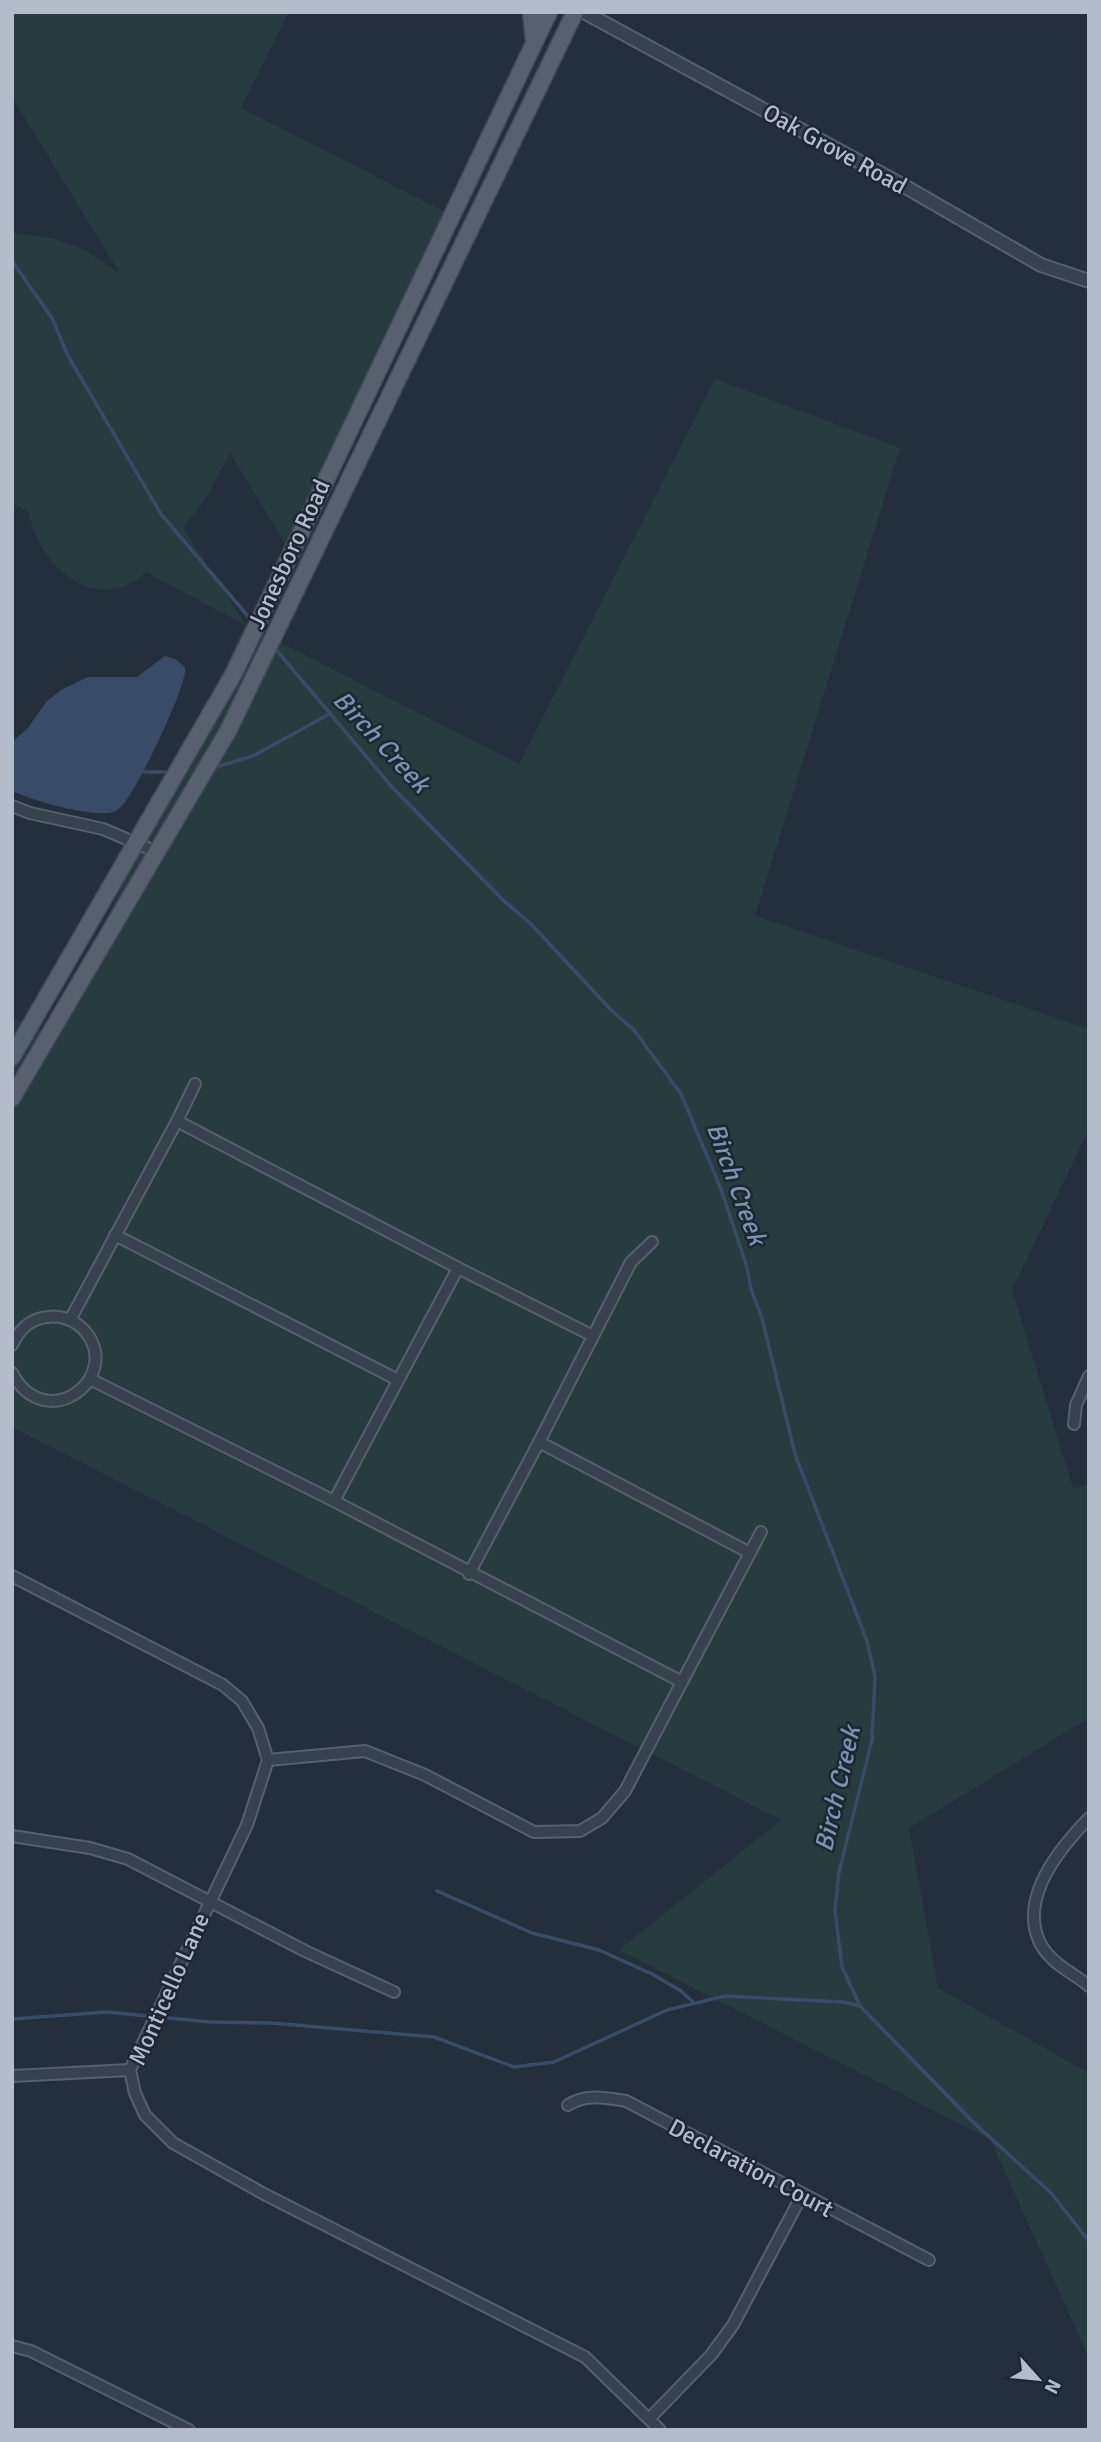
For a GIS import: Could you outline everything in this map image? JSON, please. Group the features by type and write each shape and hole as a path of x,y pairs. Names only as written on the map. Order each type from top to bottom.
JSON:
{"main road":[{"path":"531,12 534,42"},
{"name":"Jonesboro Road","path":"12,1057 139,843 234,673 549,12"},
{"name":"Jonesboro Road","path":"12,1098 157,852 257,674 575,12"}],"street":[{"name":"Oak Grove Road","path":"584,12 904,186 1041,265 1089,281"},
{"path":"12,806 30,813 83,823 157,852"},
{"path":"70,1320 177,1121 194,1084"},
{"path":"177,1121 593,1336"},
{"path":"115,1235 398,1380"},
{"path":"469,1574 631,1262 652,1241"},
{"path":"334,1501 458,1268"},
{"path":"12,1345 16,1330 37,1319 59,1317 82,1328 94,1352 90,1379 70,1398 42,1401 19,1386 12,1373"},
{"path":"1074,1424 1076,1405 1089,1376"},
{"path":"90,1379 334,1501 469,1574 682,1682"},
{"path":"539,1442 750,1553"},
{"path":"12,1576 223,1685 242,1701 258,1728 268,1760 365,1751 425,1775 534,1832 580,1831 602,1818 625,1791 761,1532"},
{"name":"Monticello Lane","path":"268,1760 247,1825 209,1899 130,2070 135,2093 145,2115 173,2143 264,2194 585,2357 660,2430"},
{"path":"1089,1818 1064,1843 1045,1874 1035,1912 1040,1942 1058,1965 1089,1986"},
{"path":"12,1836 90,1847 128,1859 305,1951 394,1992"},
{"path":"12,2076 130,2070"},
{"name":"Declaration Court","path":"568,2105 578,2099 593,2097 626,2101 929,2260"},
{"path":"650,2418 711,2355 733,2325 802,2195"},
{"path":"12,2346 31,2351 188,2430"}],"green space":[{"path":"12,12 289,12 241,108 451,215 286,545 230,453 204,502 183,527 246,625 519,764 715,379 900,448 755,916 1089,1029 1089,1129 1012,1290 1073,1488 1089,1485 1089,1718 909,1828 938,1988 1089,2073 1089,2357 990,2139 619,1950 781,1820 12,1427 12,1017 52,1035 245,625 146,572 128,585 109,590 90,587 72,579 44,550 34,531 29,512 12,503 12,233 51,238 81,248 119,272 12,97"}],"water":[{"path":"165,656 177,660 185,668 184,678 146,767 124,804 116,811 95,813 49,804 12,791 12,742 28,728 47,701 61,690 88,677 137,677"}],"waterway":[{"name":"Birch Creek","path":"12,261 52,318 68,356 161,514 252,621"},
{"name":"Birch Creek","path":"273,646 392,787 504,901 530,923 612,1011 634,1030 681,1094 721,1189 762,1318 795,1454 867,1641 875,1676 872,1740 839,1872 835,1911 842,1967 860,2006 973,2122 1051,2193 1089,2241"},
{"path":"213,768 253,756 331,713"},
{"path":"143,772 170,772"},
{"path":"437,1891 532,1933 599,1950 652,1974 681,1991 693,2002"},
{"path":"12,2019 107,2012 210,2022 272,2023 434,2037 514,2067 554,2062 667,2010 725,1996 843,2002 860,2006"}]}
